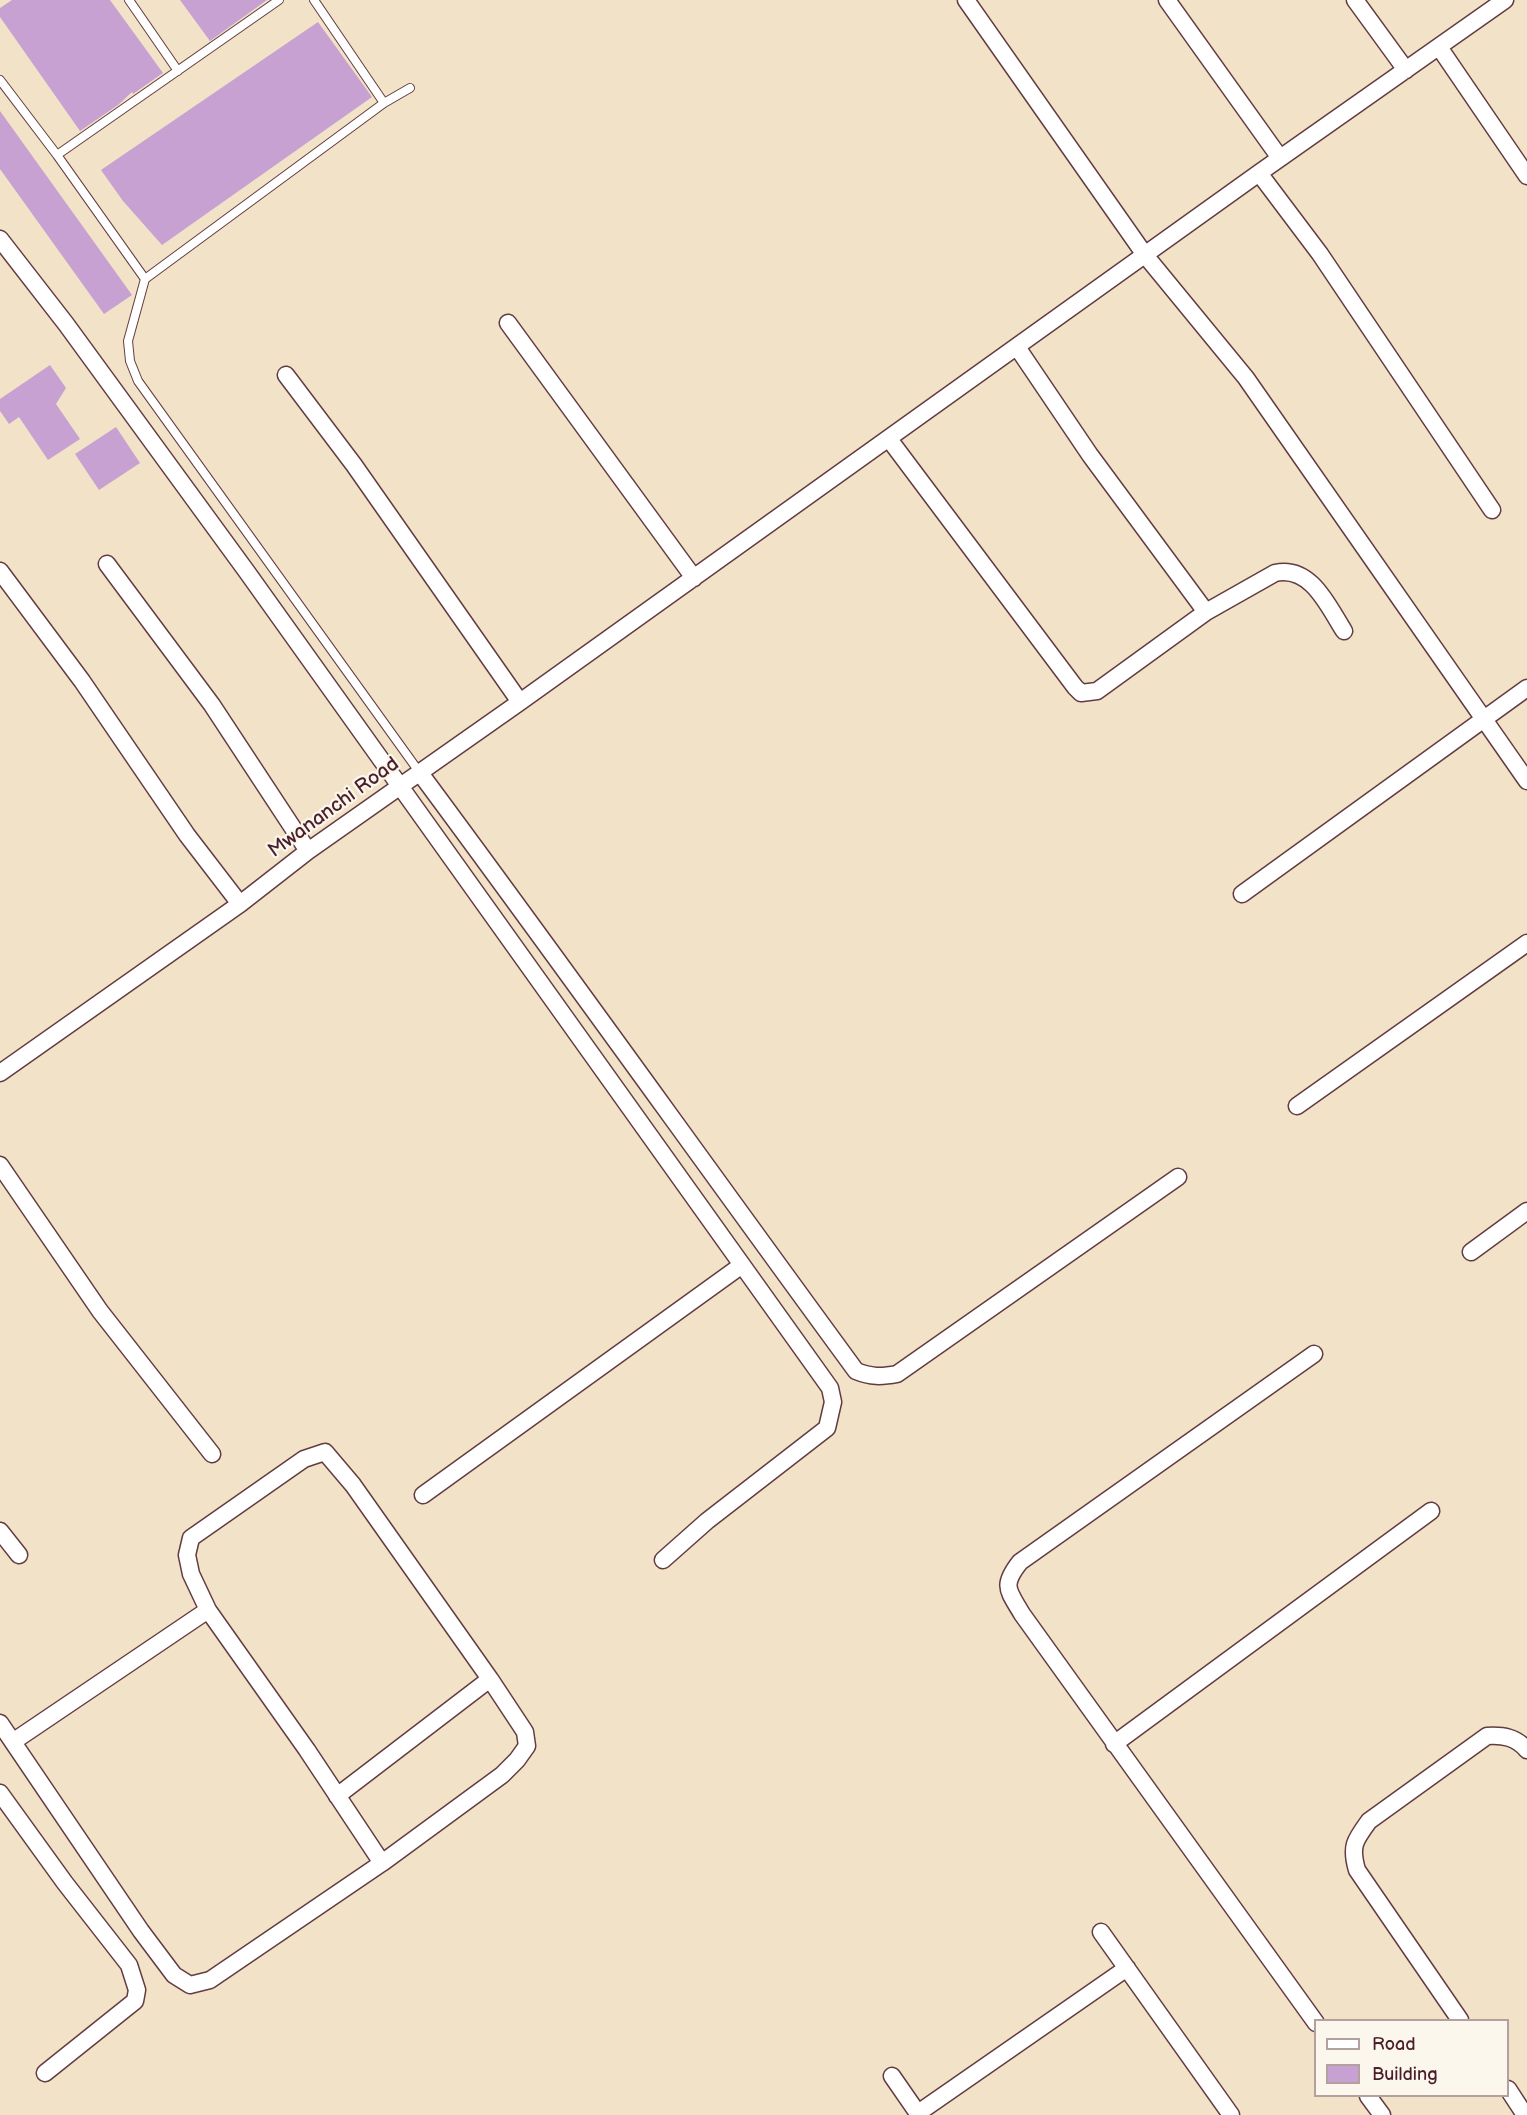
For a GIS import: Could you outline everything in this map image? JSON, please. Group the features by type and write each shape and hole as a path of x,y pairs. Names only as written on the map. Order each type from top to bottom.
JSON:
{"street":[{"path":"966,0 1145,255 1246,378 1527,781"},
{"path":"1167,0 1280,158"},
{"path":"1355,0 1406,70"},
{"name":"Mwananchi Road","path":"0,1073 240,904 308,851 889,439 1280,158 1505,0"},
{"path":"1439,47 1527,176"},
{"path":"1259,173 1320,254 1492,510"},
{"path":"0,239 66,324 247,572 830,1388 833,1402 826,1428 810,1443 707,1521 663,1560"},
{"path":"508,323 694,578"},
{"path":"1017,347 1090,455 1206,612"},
{"path":"286,375 354,465 520,702"},
{"path":"889,439 1081,693 1097,691 1206,612 1275,573 1286,571 1297,573 1308,579 1344,631"},
{"path":"108,564 212,705 308,851"},
{"path":"0,571 82,681 187,835 240,904"},
{"path":"1242,894 1527,688"},
{"path":"420,773 856,1371 871,1377 897,1374 1178,1177"},
{"path":"1297,1106 1527,943"},
{"path":"0,1165 100,1311 212,1454"},
{"path":"1471,1252 1527,1211"},
{"path":"423,1495 742,1264"},
{"path":"1314,1354 1020,1562 1008,1576 1008,1591 1022,1614 1314,2020"},
{"path":"0,1723 141,1931 174,1975 190,1986 210,1980 382,1863 502,1775 527,1746 525,1732 353,1485 325,1452 304,1459 191,1538 187,1555 191,1574 208,1610 382,1863"},
{"path":"1114,1744 1431,1511"},
{"path":"0,1531 19,1555"},
{"path":"14,1741 208,1610"},
{"path":"337,1796 490,1679"},
{"path":"1459,2019 1357,1870 1352,1853 1355,1839 1369,1821 1487,1736 1503,1736 1520,1742 1527,1750"},
{"path":"3,1804 129,1965 137,1990 135,2001 45,2073"},
{"path":"1101,1932 1225,2113"},
{"path":"892,2076 919,2114 1126,1968"},
{"path":"1509,2091 1525,2115"},
{"path":"1369,2097 1382,2115"}],"lane":[{"path":"129,0 178,71"},
{"path":"57,155 279,0"},
{"path":"314,0 384,103"},
{"path":"0,80 57,155 145,279"},
{"path":"410,88 384,103 145,279 128,341 130,361 138,381 420,773"}],"building":[{"path":"12,0 110,0 163,73 133,94 132,92 118,105 80,131 0,17 0,8"},
{"path":"180,0 267,0 210,41"},
{"path":"318,22 372,97 162,245 123,201 101,170"},
{"path":"0,111 132,295 104,314 0,169"},
{"path":"50,365 66,388 56,404 80,439 48,460 19,417 9,424 0,411 0,399"},
{"path":"116,427 140,463 99,490 75,454"}]}
